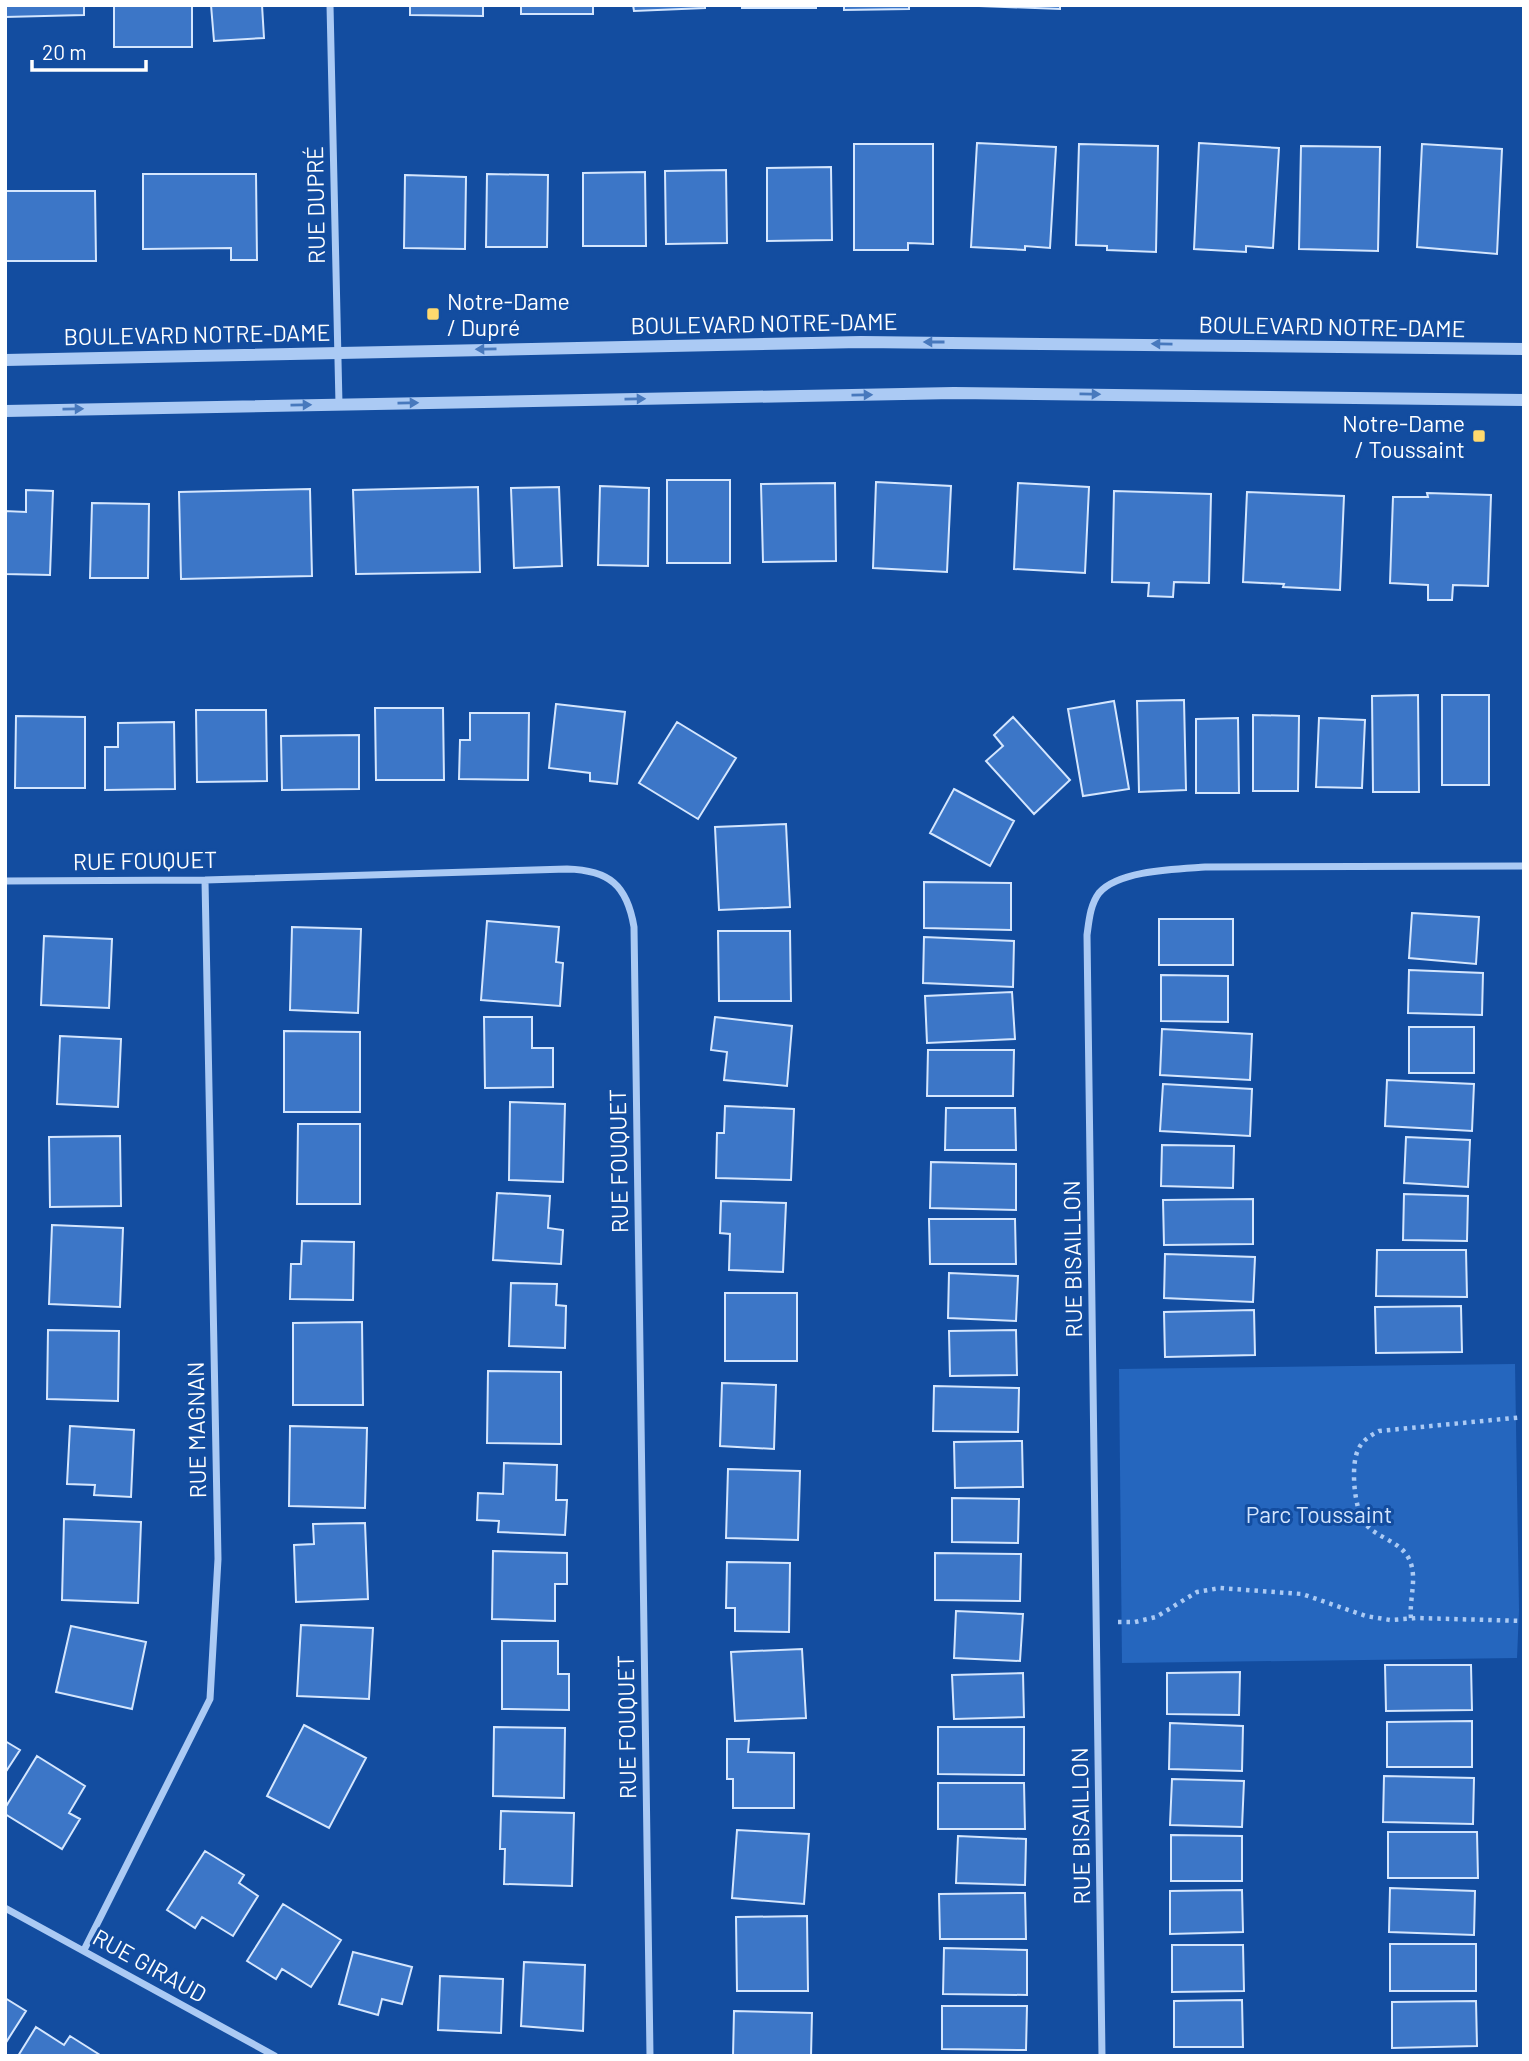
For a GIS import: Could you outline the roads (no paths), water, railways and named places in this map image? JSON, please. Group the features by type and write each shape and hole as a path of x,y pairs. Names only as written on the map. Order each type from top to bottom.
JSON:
{"street":[{"name":"RUE DUPRÉ","path":"330,5 339,404"},
{"name":"BOULEVARD NOTRE-DAME","path":"5,360 861,342 1524,349"},
{"path":"5,411 954,393 1524,400"},
{"name":"RUE BISAILLON","path":"1102,2056 1087,935 1090,913 1100,892 1117,881 1136,875 1205,867 1524,866"},
{"name":"RUE FOUQUET","path":"5,881 205,880 586,869 609,877 622,891 631,911 634,927 650,2056"},
{"name":"RUE MAGNAN","path":"84,1950 210,1699 218,1559 205,880"},
{"name":"RUE GIRAUD","path":"5,1908 275,2056"}],"place":[{"name":"Notre-Dame / Dupré","path":"433,314"},
{"name":"Notre-Dame / Toussaint","path":"1479,436"}],"park label":[{"name":"Parc Toussaint","path":"1319,1514"}]}
